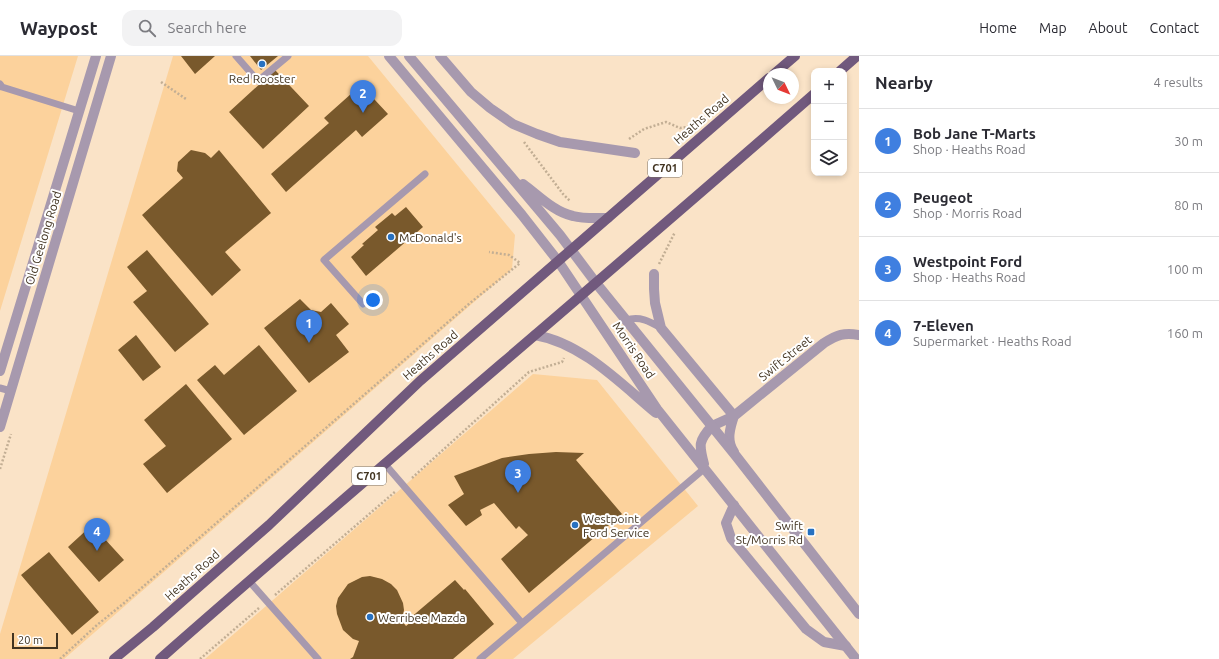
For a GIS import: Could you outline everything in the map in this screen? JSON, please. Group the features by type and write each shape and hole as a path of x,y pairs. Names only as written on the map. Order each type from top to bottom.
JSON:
{"main road":[{"path":"781,68 795,56"},
{"path":"843,68 857,56"},
{"name":"Heaths Road","path":"114,659 153,627 269,524 415,385 763,83"},
{"name":"C701","path":"160,659 384,463 581,296 811,97"}],"street":[{"name":"Old Geelong Road","path":"0,371 96,56"},
{"name":"Old Geelong Road","path":"0,425 111,56"},
{"name":"Morris Road","path":"389,56 507,196 558,261 657,409 856,659"},
{"name":"Morris Road","path":"409,56 572,249 596,283 736,456 859,614"},
{"path":"440,56 470,92 513,124 560,142 636,152"},
{"path":"79,111 94,115"},
{"path":"508,173 556,209 572,216 608,218"},
{"path":"654,274 655,303 661,328 734,416 729,437 730,447 736,456"},
{"name":"Swift Street","path":"712,426 734,416 824,343 843,334 849,333 859,335"},
{"path":"535,335 548,337 558,341 588,358 668,423"},
{"path":"705,468 699,446 703,436 712,426"},
{"path":"734,505 726,523 731,538 806,629 824,642 846,646"}],"lane":[{"path":"236,56 258,80 288,56"},
{"path":"0,84 2,87 79,111"},
{"path":"363,304 324,260 425,174"},
{"path":"626,320 632,318 645,319 661,328"},
{"path":"0,388 11,391"},
{"path":"384,463 522,623"},
{"path":"480,659 705,468"},
{"path":"249,581 318,659"}],"path":[{"path":"161,82 186,99"},
{"path":"615,149 644,129 666,122"},
{"path":"513,124 520,137 563,194 575,205"},
{"path":"60,659 97,625 470,302 520,263 509,255 489,252"},
{"path":"200,659 403,485 529,372 562,362"}],"shaded area":[{"path":"0,56 78,56 0,311"},
{"path":"173,56 368,56 515,235 512,269 64,659 0,659 0,634"},
{"path":"533,374 597,380 698,506 513,659 205,659"}],"building":[{"path":"181,56 215,56 195,74"},
{"name":"Red Rooster","path":"250,56 278,56 261,70"},
{"path":"275,70 309,106 263,149 229,112"},
{"path":"361,85 388,114 362,137 356,130 286,192 271,174 329,123 324,118"},
{"path":"191,150 205,153 211,158 219,150 271,213 225,252 241,270 212,296 142,215 183,178 177,171 178,162"},
{"name":"McDonald's","path":"406,207 423,227 366,276 351,257 364,245 362,244 378,230 375,227 392,213 395,216"},
{"path":"147,250 209,324 175,352 133,302 147,291 127,267"},
{"path":"300,299 311,310 321,312 331,303 349,324 336,335 349,352 309,383 264,328"},
{"path":"136,335 161,367 143,381 118,350"},
{"path":"259,345 297,391 244,435 197,380 215,365 224,375"},
{"path":"186,384 232,439 167,493 143,464 166,446 144,420"},
{"path":"556,452 584,453 576,460 622,514 529,593 501,559 528,535 519,526 516,529 494,503 480,510 482,515 466,526 448,505 464,494 454,476 502,458"},
{"path":"92,525 124,560 99,582 68,547"},
{"path":"49,552 99,612 72,635 21,575"},
{"path":"370,576 382,579 391,584 397,590 403,603 404,610 402,621 406,626 412,621 409,619 455,580 464,590 465,589 494,624 453,659 350,659 353,657 359,641 353,639 343,630 337,614 336,606 338,598 348,584 362,577"}],"place":[{"name":"Red Rooster","path":"262,64"},
{"name":"Peugeot","path":"363,113"},
{"name":"McDonald's","path":"391,237"},
{"name":"Bob Jane T-Marts","path":"309,343"},
{"name":"Westpoint Ford","path":"518,493"},
{"name":"Westpoint Ford Service","path":"575,525"},
{"name":"Swift St/Morris Rd","path":"811,532"},
{"name":"7-Eleven","path":"97,551"},
{"name":"Werribee Mazda","path":"370,617"}]}
